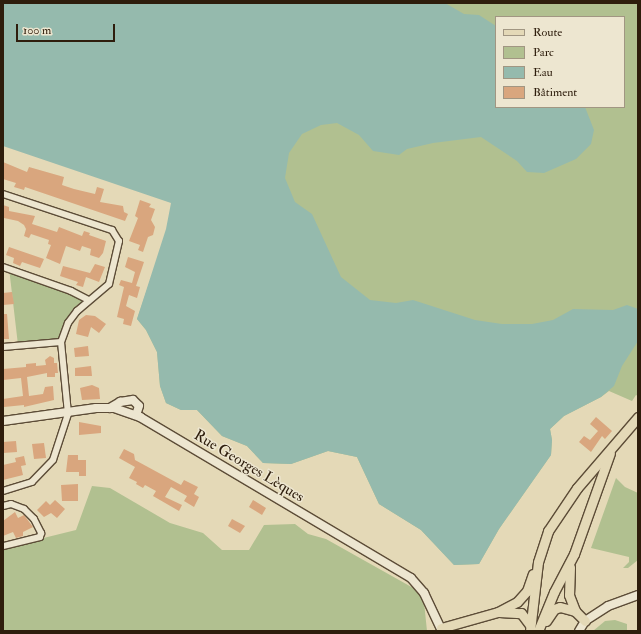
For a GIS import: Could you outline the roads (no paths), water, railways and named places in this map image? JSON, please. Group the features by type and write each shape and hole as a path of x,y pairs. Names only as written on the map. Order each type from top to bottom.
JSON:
{"main road":[{"path":"110,408 120,402 133,400 139,406 136,415"},
{"name":"Rue Georges Lèques","path":"3,421 110,408 136,415 410,578 424,593 447,629"},
{"path":"447,629 498,612 517,602 527,591 548,531 564,505 638,417"},
{"path":"575,611 568,587 570,565 611,449"},
{"path":"535,629 574,554"},
{"path":"535,629 538,562"},
{"path":"579,631 585,621 608,606 638,595"},
{"path":"535,629 554,609 566,607 575,611 585,621"},
{"path":"498,612 520,613 535,629"}],"street":[{"path":"3,194 112,230 116,235 118,247 109,284 99,296 89,300 68,323 61,342 68,412 53,460 32,482 3,491"},
{"path":"3,267 71,291 89,300"},
{"path":"3,347 61,342"},
{"path":"3,506 11,504 24,509 34,519 41,533 40,537 3,546"}],"water":[{"path":"3,3 445,3 464,14 479,15 495,25 495,108 585,108 594,130 591,144 576,159 544,173 527,172 517,161 481,137 433,143 407,149 399,155 373,151 359,135 337,123 321,125 302,134 289,153 285,178 295,202 312,214 341,277 370,300 396,303 413,300 475,320 502,324 532,324 553,320 573,309 613,310 627,305 638,309 638,341 622,366 614,386 601,397 564,416 550,429 552,440 551,455 499,529 479,564 454,565 421,530 379,504 357,457 328,451 291,464 263,463 247,446 222,436 197,410 181,410 166,403 160,386 157,352 146,330 137,319 166,229 171,203 3,146"}]}
